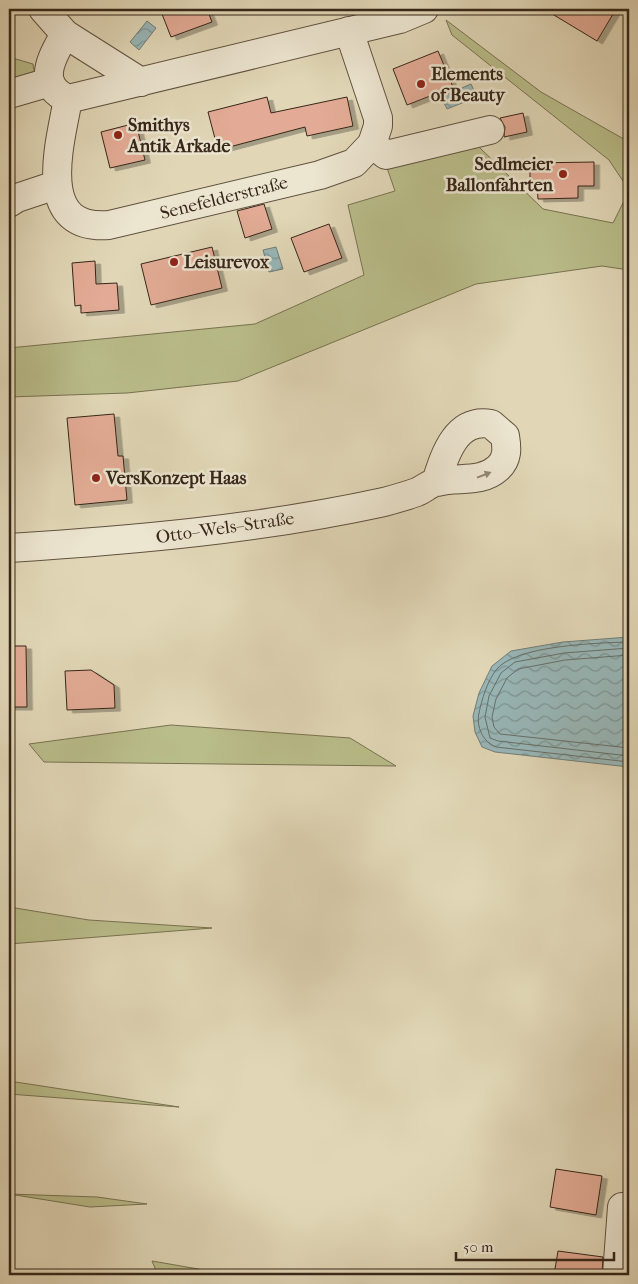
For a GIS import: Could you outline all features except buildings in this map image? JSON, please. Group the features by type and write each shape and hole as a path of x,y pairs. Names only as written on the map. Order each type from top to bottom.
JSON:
{"street":[{"path":"43,9 65,34 141,82"},
{"path":"9,94 59,91 141,82 400,19 424,9"},
{"name":"Senefelderstraße","path":"65,34 50,62 59,91 56,185 67,210 77,219 94,226 109,225 320,175 354,163 372,144 377,133 378,118 349,32"},
{"path":"372,144 386,155 490,130"},
{"path":"9,203 24,195 56,185"},
{"name":"Otto–Wels–Straße","path":"9,548 154,538 277,522 386,501 418,492 436,482"},
{"path":"617,1275 622,1207"}],"green space":[{"path":"446,20 541,92 629,142 629,190 609,160 452,35"},
{"path":"9,57 33,64 35,76 9,85"},
{"path":"479,147 543,209 613,223 629,191 629,270 602,266 476,284 238,381 127,393 9,397 9,348 255,324 364,275 348,205 395,191 386,165"},
{"path":"171,725 350,738 396,766 44,762 29,744"},
{"path":"9,907 89,920 212,928 9,944"},
{"path":"9,1081 179,1107 9,1094"},
{"path":"9,1194 97,1197 147,1204 90,1207"},
{"path":"152,1261 233,1275 158,1275"}],"water":[{"path":"147,21 156,28 139,50 130,42"},
{"path":"471,84 477,97 447,109 441,97"},
{"path":"276,247 283,269 269,272 263,250"},
{"path":"629,637 629,767 495,752 482,747 475,732 473,716 479,693 492,666 511,651 563,642"}],"place":[{"name":"Elements of Beauty","path":"421,84"},
{"name":"Smithys Antik Arkade","path":"118,135"},
{"name":"Sedlmeier Ballonfahrten","path":"563,174"},
{"name":"Leisurevox","path":"174,262"},
{"name":"VersKonzept Haas","path":"96,478"}]}
